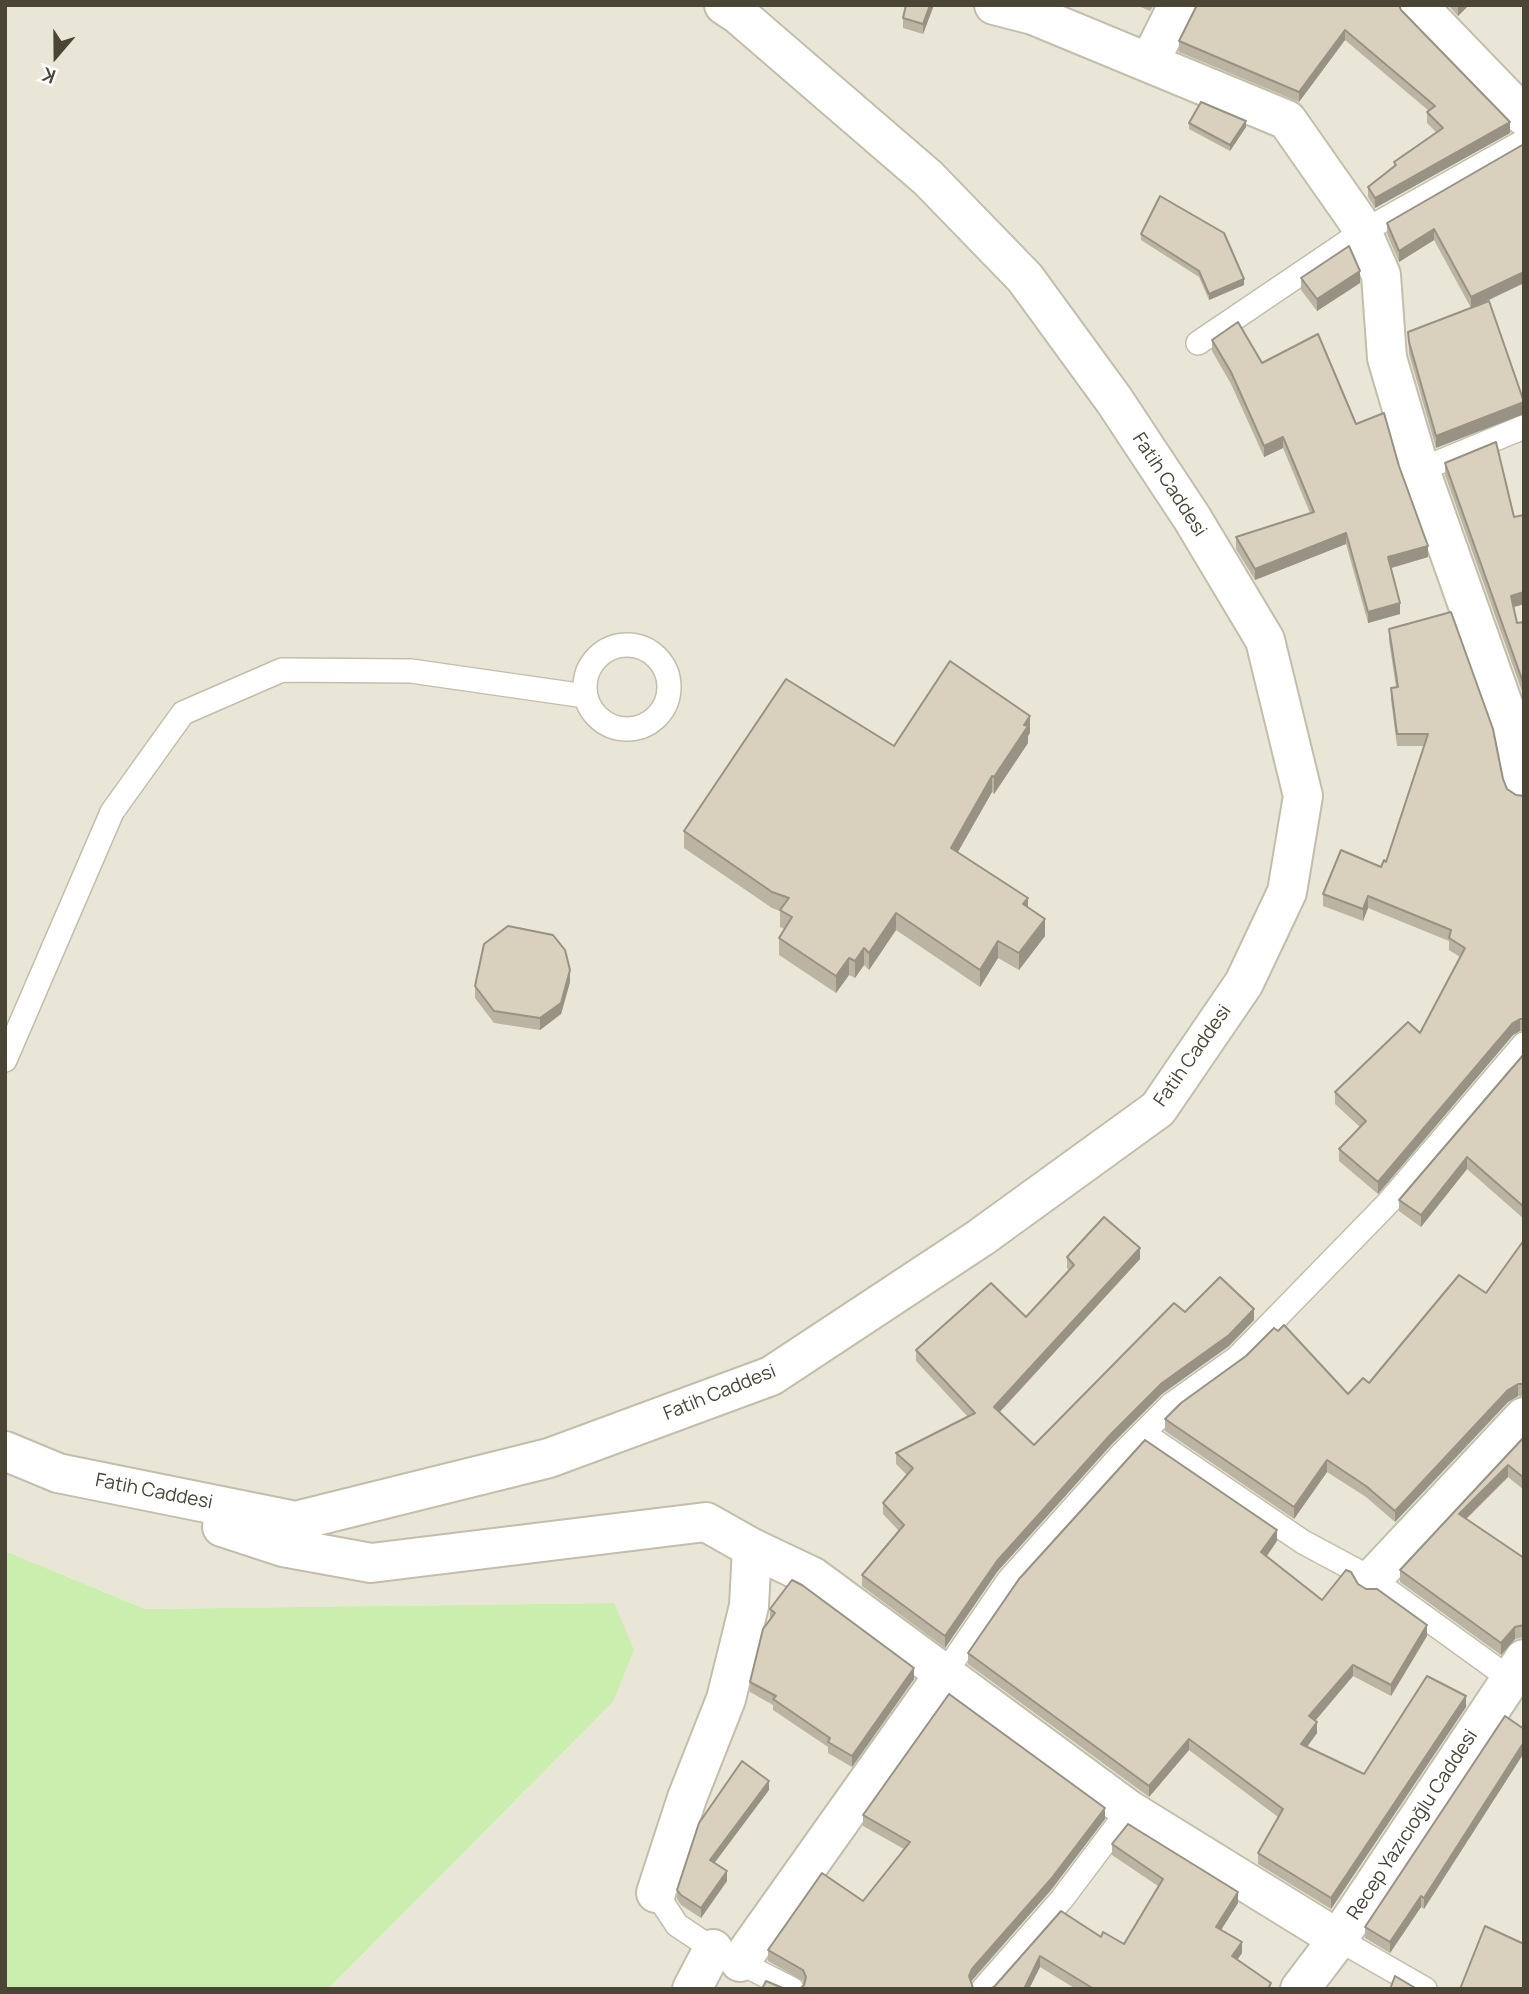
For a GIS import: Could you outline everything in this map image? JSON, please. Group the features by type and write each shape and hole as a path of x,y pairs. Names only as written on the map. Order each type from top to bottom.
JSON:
{"street":[{"name":"Fatih Caddesi","path":"5,1451 58,1473 296,1521 549,1458 771,1376 980,1238 1158,1109 1244,983 1287,892 1303,796 1265,640 1192,518 1114,400 1026,278 928,178 724,5"},
{"path":"994,5 1033,15 1287,120 1357,220 1381,275 1387,358 1420,470 1514,735 1524,787"},
{"path":"1149,63 1178,5"},
{"path":"1417,5 1524,116"},
{"path":"1372,1579 1524,1417"},
{"path":"58,1473 283,1547 371,1563 706,1522 813,1577 1129,1810 1338,1939"},
{"path":"656,1893 687,1798 726,1699 749,1605 752,1548"},
{"name":"Recep Yazıcıoğlu Caddesi","path":"1300,1989 1338,1939 1516,1668"},
{"path":"692,1989 727,1955 945,1673"}],"lane":[{"path":"1198,343 1362,232 1524,141"},
{"path":"1420,470 1524,426"},
{"path":"5,1060 113,812 183,713 282,670 411,671 585,696"},
{"path":"945,1673 1008,1581 1143,1433 1172,1404 1238,1357 1388,1203 1524,1044"},
{"path":"1143,1433 1303,1542 1372,1579 1516,1668"},
{"path":"983,1989 1062,1899 1129,1810"},
{"path":"656,1893 677,1925 792,1989"},
{"path":"1338,1939 1425,1989"}],"shaded area":[{"path":"5,5 1524,5 1524,1989 328,1989 613,1702 614,1603 145,1609 5,1551"}],"green space":[{"path":"5,1551 145,1609 614,1603 634,1650 613,1702 328,1989 5,1989"}],"building":[{"path":"906,5 930,5 923,24 903,18"},
{"path":"1197,5 1399,5 1510,122 1375,198 1368,187 1396,165 1394,162 1443,128 1427,112 1435,106 1345,30 1299,92 1179,41"},
{"path":"1201,102 1246,121 1230,145 1189,123"},
{"path":"1524,144 1524,272 1471,297 1434,229 1399,251 1387,223"},
{"path":"1160,196 1224,233 1244,279 1209,294 1199,271 1141,234"},
{"path":"1349,246 1360,271 1317,299 1301,278"},
{"path":"1489,301 1524,402 1436,436 1408,332"},
{"path":"1238,322 1262,363 1318,334 1356,424 1384,413 1399,466 1428,546 1388,557 1400,603 1368,612 1346,533 1255,569 1236,537 1314,512 1283,437 1264,446 1231,372 1212,340"},
{"path":"1496,442 1514,517 1524,515 1524,592 1511,596 1517,623 1524,622 1524,685 1445,463"},
{"path":"1451,612 1493,729 1503,779 1507,789 1516,795 1524,796 1524,1019 1513,1023 1378,1182 1339,1149 1366,1121 1335,1092 1408,1022 1420,1033 1465,948 1449,938 1451,930 1368,896 1363,909 1323,894 1341,850 1381,867 1384,860 1386,862 1428,734 1397,734 1391,688 1398,687 1389,629"},
{"path":"950,661 1030,716 1024,725 1028,726 994,777 992,776 951,848 1028,898 1023,904 1045,919 1019,953 998,941 980,970 896,913 869,953 864,948 855,961 849,958 836,976 779,938 792,917 780,910 789,898 772,892 684,831 786,679 894,746"},
{"path":"508,926 553,935 565,950 570,970 561,1003 540,1018 494,1011 475,986 484,944"},
{"path":"1524,1054 1524,1207 1467,1157 1421,1215 1399,1200"},
{"path":"1104,1217 1140,1248 994,1407 1034,1445 1174,1303 1185,1312 1220,1277 1254,1309 1229,1335 1162,1383 1111,1434 997,1561 945,1636 862,1575 904,1525 883,1503 913,1468 896,1453 975,1413 916,1350 991,1283 1026,1317 1074,1265 1067,1257"},
{"path":"1524,1240 1524,1384 1518,1384 1508,1390 1395,1511 1366,1486 1327,1460 1294,1507 1165,1419 1181,1403 1246,1356 1274,1328 1278,1331 1284,1325 1348,1394 1363,1378 1369,1383 1459,1275 1486,1293"},
{"path":"1524,1437 1524,1478 1508,1465 1459,1514 1524,1558 1524,1625 1515,1627 1501,1643 1400,1570"},
{"path":"1145,1440 1277,1530 1261,1552 1322,1600 1346,1570 1351,1572 1358,1584 1366,1589 1377,1589 1427,1625 1391,1685 1353,1665 1309,1716 1317,1722 1301,1744 1364,1774 1427,1676 1466,1696 1331,1898 1258,1853 1283,1809 1189,1739 1149,1786 968,1653 1019,1579"},
{"path":"792,1580 914,1668 852,1756 828,1742 830,1738 773,1699 776,1696 750,1682 763,1629 775,1613 770,1609"},
{"path":"949,1694 1105,1808 1051,1879 972,1969 969,1976 975,1989 800,1989 806,1977 803,1970 768,1950 822,1873 863,1901 910,1842 863,1815"},
{"path":"1505,1716 1524,1729 1524,1742 1424,1898 1421,1896 1390,1942 1365,1927"},
{"path":"742,1761 769,1781 710,1860 727,1871 701,1908 677,1890 699,1823"},
{"path":"1128,1824 1238,1892 1216,1927 1242,1942 1232,1956 1271,1983 1268,1989 1094,1989 1040,1956 1024,1989 989,1989 994,1987 1061,1911 1101,1937 1103,1932 1124,1944 1163,1879 1112,1844"},
{"path":"1485,1926 1524,1944 1524,1989 1460,1989"},
{"path":"1395,1976 1417,1989 1390,1989"},
{"path":"766,1981 785,1989 762,1989"}]}
